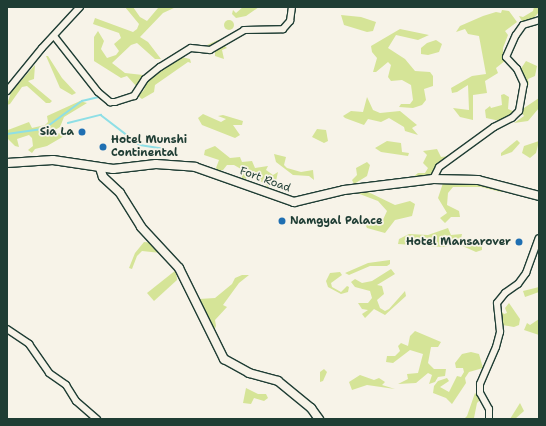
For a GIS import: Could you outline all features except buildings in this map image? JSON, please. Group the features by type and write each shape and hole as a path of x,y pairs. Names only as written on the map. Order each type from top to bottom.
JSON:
{"street":[{"path":"7,91 80,7"},
{"path":"54,36 98,92 110,102 115,102 134,96 145,79 160,67 191,48 210,50 244,30 283,29 290,21 292,7"},
{"path":"433,179 439,167 494,127 512,118 519,112 524,84 517,69 506,57 516,34 523,25 539,20"},
{"name":"Fort Road","path":"7,162 53,160 100,168 156,164 195,167 294,202 344,190 433,179 478,180 539,196"},
{"path":"100,168 103,177 120,193 141,227 180,269 224,359 249,373 278,381 311,408 319,419"},
{"path":"489,419 489,409 480,393 480,384 496,347 500,332 497,303 505,293 518,284 526,273 539,238"},
{"path":"7,330 29,344 49,373 66,385 76,401 97,419"}],"green space":[{"path":"125,7 133,7 140,17 147,21 158,8 176,7 163,13 140,37 148,42 161,59 155,59 137,43 131,45 112,63 125,73 143,75 137,87 127,76 121,78 94,61 94,37 98,31 104,41 101,49 107,58 116,55 119,51 114,44 121,38 119,33 93,24 95,18 133,32 137,29 139,24"},
{"path":"243,7 259,7 246,16 236,18 232,14 233,10 236,13"},
{"path":"534,7 539,7 539,12 532,20 523,23 519,16 523,17 533,11"},
{"path":"502,10 509,11 517,22 505,31 508,35 503,48 503,57 506,60 496,68 498,73 485,81 487,93 473,95 473,120 460,117 453,108 469,110 468,85 457,92 452,93 451,88 472,76 486,74 479,36 468,34 465,29 456,32 460,26 483,16 496,12 501,13"},
{"path":"341,15 361,17 376,22 373,31 367,32 344,25"},
{"path":"227,20 231,20 233,21 233,29 227,30 224,27 224,23"},
{"path":"400,29 429,35 418,40 396,35 388,48 405,59 415,71 430,72 433,76 433,86 424,89 426,100 422,105 413,108 399,107 401,104 410,104 413,100 411,85 402,80 391,81 388,77 391,65 388,62 376,72 373,72 377,58 372,52 371,46"},
{"path":"218,40 227,48 222,50 224,59 215,56 215,51 207,45"},
{"path":"436,40 442,44 439,52 428,55 421,54 421,48 427,43"},
{"path":"46,56 48,56 62,78 76,93 72,95 60,88"},
{"path":"182,57 190,59 191,63 188,62 155,85 154,92 142,99 138,96 144,90 147,81"},
{"path":"526,61 537,66 535,76 528,79 529,85 526,84 520,70"},
{"path":"35,65 34,79 28,81 52,101 50,103 46,103 27,86 22,87 10,104 7,105 11,92"},
{"path":"504,94 509,97 508,109 515,112 511,118 500,121 486,118 485,110 490,106 491,108 502,105 501,95"},
{"path":"367,97 373,110 380,113 400,111 417,125 412,128 418,135 405,131 404,127 389,118 381,122 368,119 364,125 343,116 351,111 363,112"},
{"path":"539,98 539,108 528,121 514,123 524,116 522,113 524,108"},
{"path":"80,101 87,103 64,117 60,127 48,134 56,134 72,130 71,132 47,146 35,149 32,153 28,150 33,146 32,138 29,135 17,139 19,147 15,146 7,138 8,130 29,122 32,128 45,125 48,122 47,116"},
{"path":"203,114 221,122 226,119 218,116 223,115 243,121 242,125 233,125 240,135 235,138 202,125 198,118"},
{"path":"317,129 326,130 328,141 324,143 312,137"},
{"path":"517,140 520,143 512,152 501,156 501,153"},
{"path":"387,141 401,143 402,152 409,153 408,156 381,152 375,148"},
{"path":"539,141 536,153 530,158 522,153 524,146"},
{"path":"215,146 230,158 240,157 242,162 252,161 255,168 268,166 266,170 273,175 278,172 276,181 266,188 267,185 255,178 255,172 249,170 246,179 242,178 241,169 234,165 227,165 223,170 218,171 216,168 219,160 204,155 205,150"},
{"path":"437,149 441,157 450,156 433,175 413,177 418,173 425,173 428,168 423,163 427,155 423,151"},
{"path":"274,154 286,157 284,165 287,168 301,172 313,170 314,180 309,176 293,175 276,162"},
{"path":"367,162 370,165 367,176 354,184 352,180 357,175 356,168"},
{"path":"443,183 473,183 503,190 501,192 481,187 453,187 448,193 447,205 459,211 460,217 451,217 445,223 440,218 447,213 438,198"},
{"path":"364,190 395,205 410,201 415,204 412,216 395,220 385,233 367,228 365,224 381,224 387,211 378,201 357,193"},
{"path":"448,228 451,235 462,234 461,239 473,241 482,246 482,250 476,252 458,244 443,247 398,244 399,239 409,234 428,235"},
{"path":"144,242 155,243 161,253 142,251 137,256 132,269 129,268 135,253"},
{"path":"390,260 390,264 387,266 370,266 349,275 345,273 368,263"},
{"path":"391,269 395,274 377,285 382,286 384,294 377,300 380,308 385,311 389,309 405,291 406,296 385,315 374,309 365,318 362,314 368,310 362,309 358,303 368,303 372,298 370,291 355,287 351,282 355,279 362,283 372,281"},
{"path":"176,270 177,280 154,301 147,293"},
{"path":"340,272 342,275 331,283 332,287 341,292 347,286 349,287 348,292 341,294 328,287 326,281 330,273"},
{"path":"242,275 249,275 239,283 223,305 227,307 215,320 216,326 214,331 199,299 215,298 232,284 235,278"},
{"path":"539,287 539,292 525,297 523,291"},
{"path":"509,303 520,319 519,325 514,327 502,325 499,319 503,319 500,310 504,314 507,313 505,308"},
{"path":"539,319 539,335 524,330 527,323 530,325"},
{"path":"415,331 441,342 438,347 431,347 428,363 434,369 446,369 445,376 438,377 435,382 429,384 432,375 428,373 416,383 398,384 408,379 407,374 418,373 423,354 410,350 393,363 386,362 387,356 395,356 400,351 398,346 401,343 408,346 410,336"},
{"path":"471,352 479,354 483,368 469,372 465,378 466,383 452,404 446,398 433,393 434,386 438,381 447,378 449,381 440,387 449,392 457,376 461,377 464,372 463,368 456,368 455,363 462,354"},
{"path":"324,369 327,372 323,381 320,382 320,372"},
{"path":"360,375 374,380 379,378 385,382 382,385 395,389 367,385 352,390 349,382"},
{"path":"246,388 258,394 266,394 268,398 264,401 254,398 251,404 243,403"},
{"path":"475,393 481,399 477,403 474,418 464,419 467,416"},
{"path":"520,403 524,411 515,419 510,419"}],"waterway":[{"path":"7,134 44,129 82,101 100,97"},
{"path":"68,123 101,115 140,145 165,149"}],"place":[{"name":"Sia La","path":"82,132"},
{"name":"Hotel Munshi Continental","path":"103,147"},
{"name":"Namgyal Palace","path":"282,221"},
{"name":"Hotel Mansarover","path":"519,242"}]}
